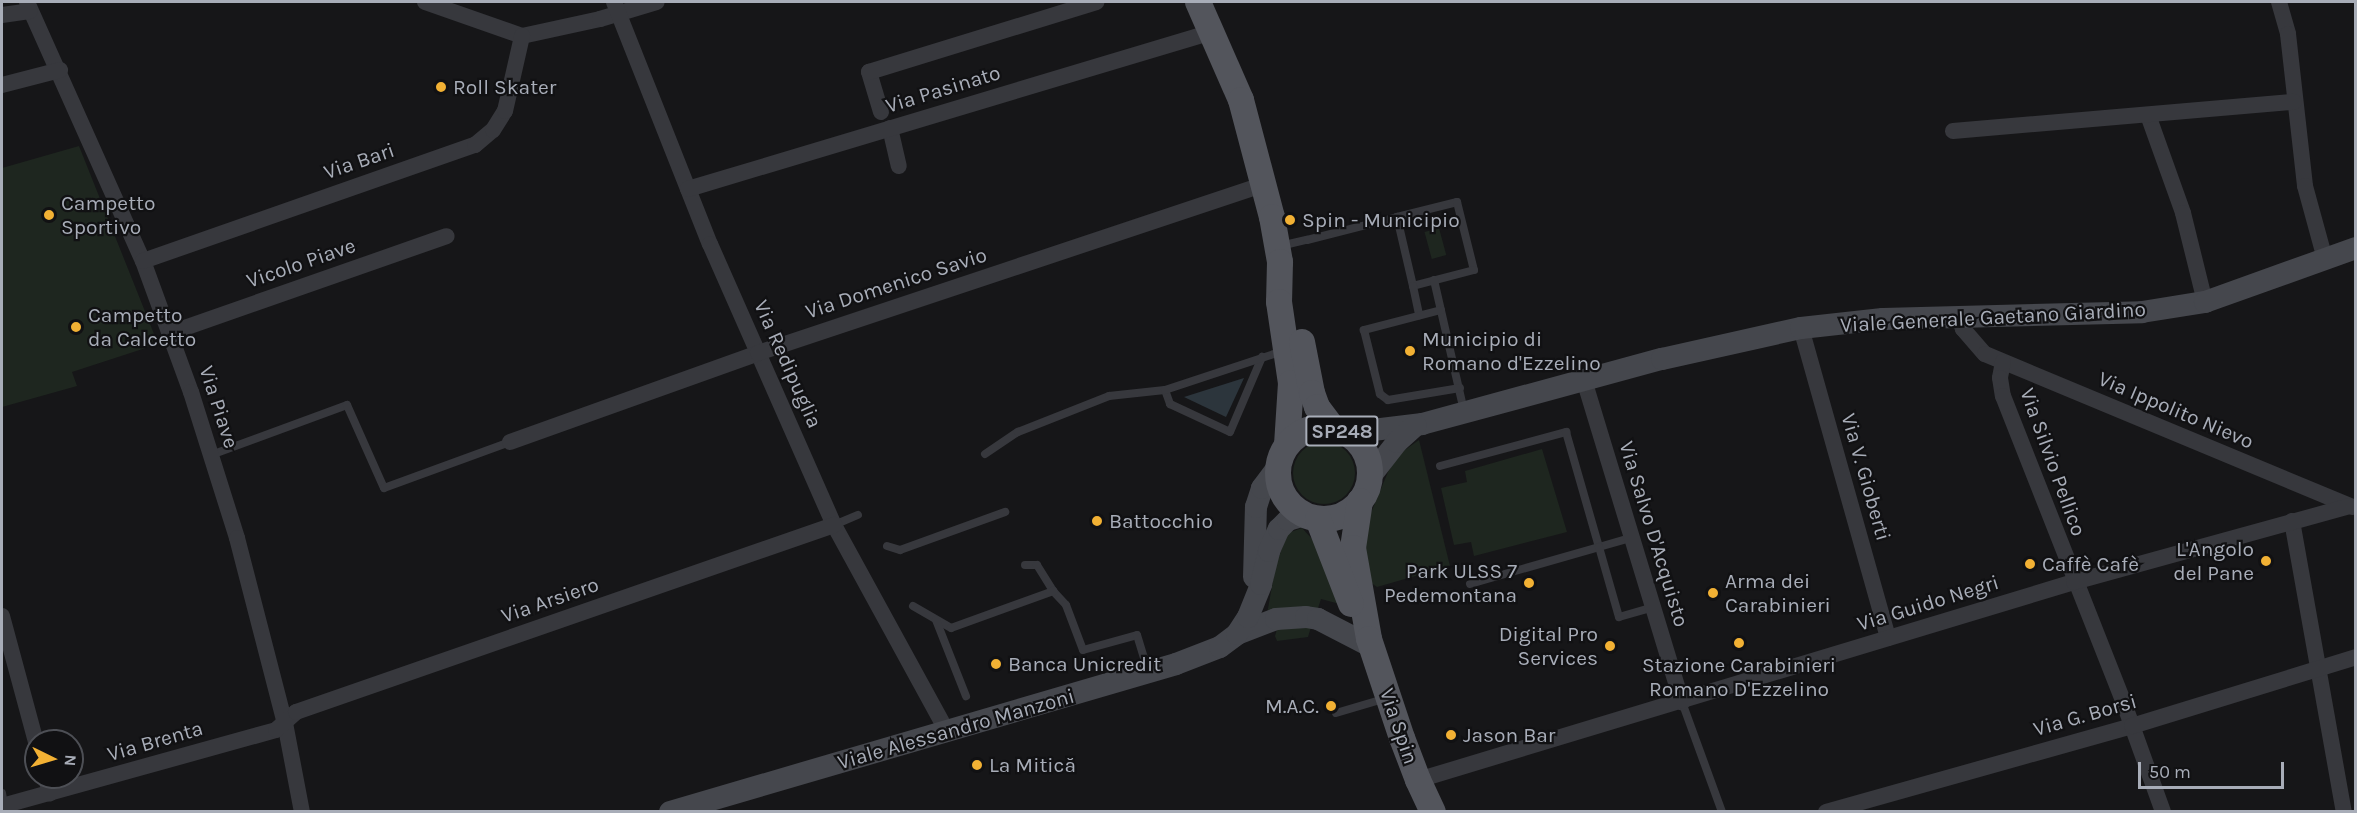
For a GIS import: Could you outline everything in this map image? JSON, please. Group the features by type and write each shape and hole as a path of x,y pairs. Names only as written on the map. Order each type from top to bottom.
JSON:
{"main road":[{"name":"SP248","path":"1198,2 1241,100 1265,184 1278,254 1278,282 1291,383 1282,456"},
{"name":"Viale Generale Gaetano Giardino","path":"1341,431 1416,425 1716,346 1801,328 1883,319 2142,312 2205,302 2355,248"},
{"name":"SP248","path":"1278,254 1289,281 1311,393 1317,407 1341,431"},
{"name":"Viale Generale Gaetano Giardino","path":"1365,489 1397,442 1416,425"},
{"name":"SP248","path":"1282,456 1307,429 1320,426 1341,431"},
{"name":"Via Spin","path":"1341,431 1365,453 1365,489 1353,548 1371,643 1418,780 1433,812"},
{"name":"Via Spin","path":"1282,456 1278,482 1283,496 1292,507 1311,517 1371,643"},
{"name":"Viale Alessandro Manzoni","path":"1256,597 1253,563 1256,507 1262,488 1282,456"},
{"path":"1311,517 1341,515 1365,489"},
{"name":"Viale Alessandro Manzoni","path":"1237,634 1248,617 1256,597 1269,551 1279,529 1288,520 1311,517"},
{"name":"Viale Alessandro Manzoni","path":"670,812 707,806 947,731 1200,656 1220,647 1237,634 1275,619 1306,617 1318,619 1371,643"}],"street":[{"path":"424,2 522,36 617,8 657,2"},
{"path":"881,112 869,72 1096,2"},
{"path":"2279,2 2288,34 2305,186 2325,259"},
{"path":"2,15 29,6"},
{"name":"Via Piave","path":"29,6 38,20 143,261 170,333 230,512 285,723 302,812"},
{"name":"Via Redipuglia","path":"617,8 688,189 834,525 947,731"},
{"name":"Via Pasinato","path":"688,189 1212,32"},
{"name":"Via Bari","path":"143,261 475,145 493,130 505,111 522,36"},
{"path":"2,85 60,70"},
{"path":"1953,131 2294,102"},
{"path":"2148,115 2183,213 2205,302"},
{"path":"890,128 899,166"},
{"name":"Via Domenico Savio","path":"510,442 758,353 1265,184"},
{"name":"Vicolo Piave","path":"170,333 447,236"},
{"path":"1980,350 1986,316"},
{"name":"Via Ippolito Nievo","path":"1959,317 1963,329 1980,350 2003,362 2352,507"},
{"name":"Via V. Gioberti","path":"1801,328 1888,638"},
{"name":"Via Silvio Pellico","path":"2003,362 2000,378 2002,396 2132,726 2163,812"},
{"name":"Via Salvo D'Acquisto","path":"1584,380 1682,702"},
{"name":"Via Guido Negri","path":"1418,780 2074,582 2292,521 2352,507"},
{"path":"2292,521 2344,812"},
{"name":"Via Arsiero","path":"285,723 296,712 834,525"},
{"path":"2,616 32,729"},
{"name":"Via G. Borsi","path":"1826,812 2132,726 2355,657"},
{"name":"Via Brenta","path":"2,801 50,794 276,730 285,723"},
{"path":"49,789 50,794"}],"lane":[{"path":"1278,254 1397,217 1457,202 1474,270 1413,286"},
{"path":"1397,217 1419,315"},
{"path":"1434,280 1465,412"},
{"path":"1441,310 1364,330 1380,394 1388,400 1460,388"},
{"path":"986,454 1018,432 1109,396 1165,390 1286,350"},
{"path":"1165,390 1170,404 1230,432 1262,357"},
{"path":"211,455 347,405 384,488 510,442"},
{"path":"1440,466 1566,432 1619,617 1653,607"},
{"path":"887,546 900,550 1005,512"},
{"path":"834,525 858,515"},
{"path":"1470,584 1631,538"},
{"path":"1025,565 1037,565 1053,591 1066,605 1083,650 1137,635 1148,672"},
{"path":"913,606 951,628 1053,591"},
{"path":"936,619 966,696"},
{"path":"1336,713 1388,697"},
{"path":"1682,702 1722,812"}],"shaded area":[{"path":"79,146 158,344 72,372 77,386 2,407 2,168"},
{"path":"1439,228 1446,255 1432,259 1425,232"},
{"path":"1244,378 1226,417 1184,397"},
{"path":"1419,440 1450,566 1377,587 1367,580 1365,527 1388,472 1399,454"},
{"path":"1324,442 1341,447 1346,451 1350,456 1355,473 1350,490 1346,495 1341,499 1324,504 1307,499 1302,495 1298,490 1293,473 1298,456 1302,451 1307,447"},
{"path":"1542,449 1567,532 1474,556 1471,542 1454,545 1441,488 1467,482 1465,471"},
{"path":"1302,528 1314,541 1340,604 1321,599 1317,611 1267,614 1276,564 1288,533"},
{"path":"1311,627 1308,637 1277,641 1275,636 1277,629"}],"place":[{"name":"Roll Skater","path":"441,87"},
{"name":"Campetto Sportivo","path":"49,215"},
{"name":"Spin - Municipio","path":"1290,220"},
{"name":"Campetto da Calcetto","path":"76,327"},
{"name":"Municipio di Romano d'Ezzelino","path":"1410,351"},
{"name":"Battocchio","path":"1097,521"},
{"name":"L'Angolo del Pane","path":"2266,561"},
{"name":"Caffè Cafè","path":"2030,564"},
{"name":"Park ULSS 7 Pedemontana","path":"1529,583"},
{"name":"Arma dei Carabinieri","path":"1713,593"},
{"name":"Stazione Carabinieri Romano D'Ezzelino","path":"1739,643"},
{"name":"Digital Pro Services","path":"1610,646"},
{"name":"Banca Unicredit","path":"996,664"},
{"name":"M.A.C.","path":"1331,706"},
{"name":"Jason Bar","path":"1451,735"},
{"name":"La Mitică","path":"977,765"}]}
